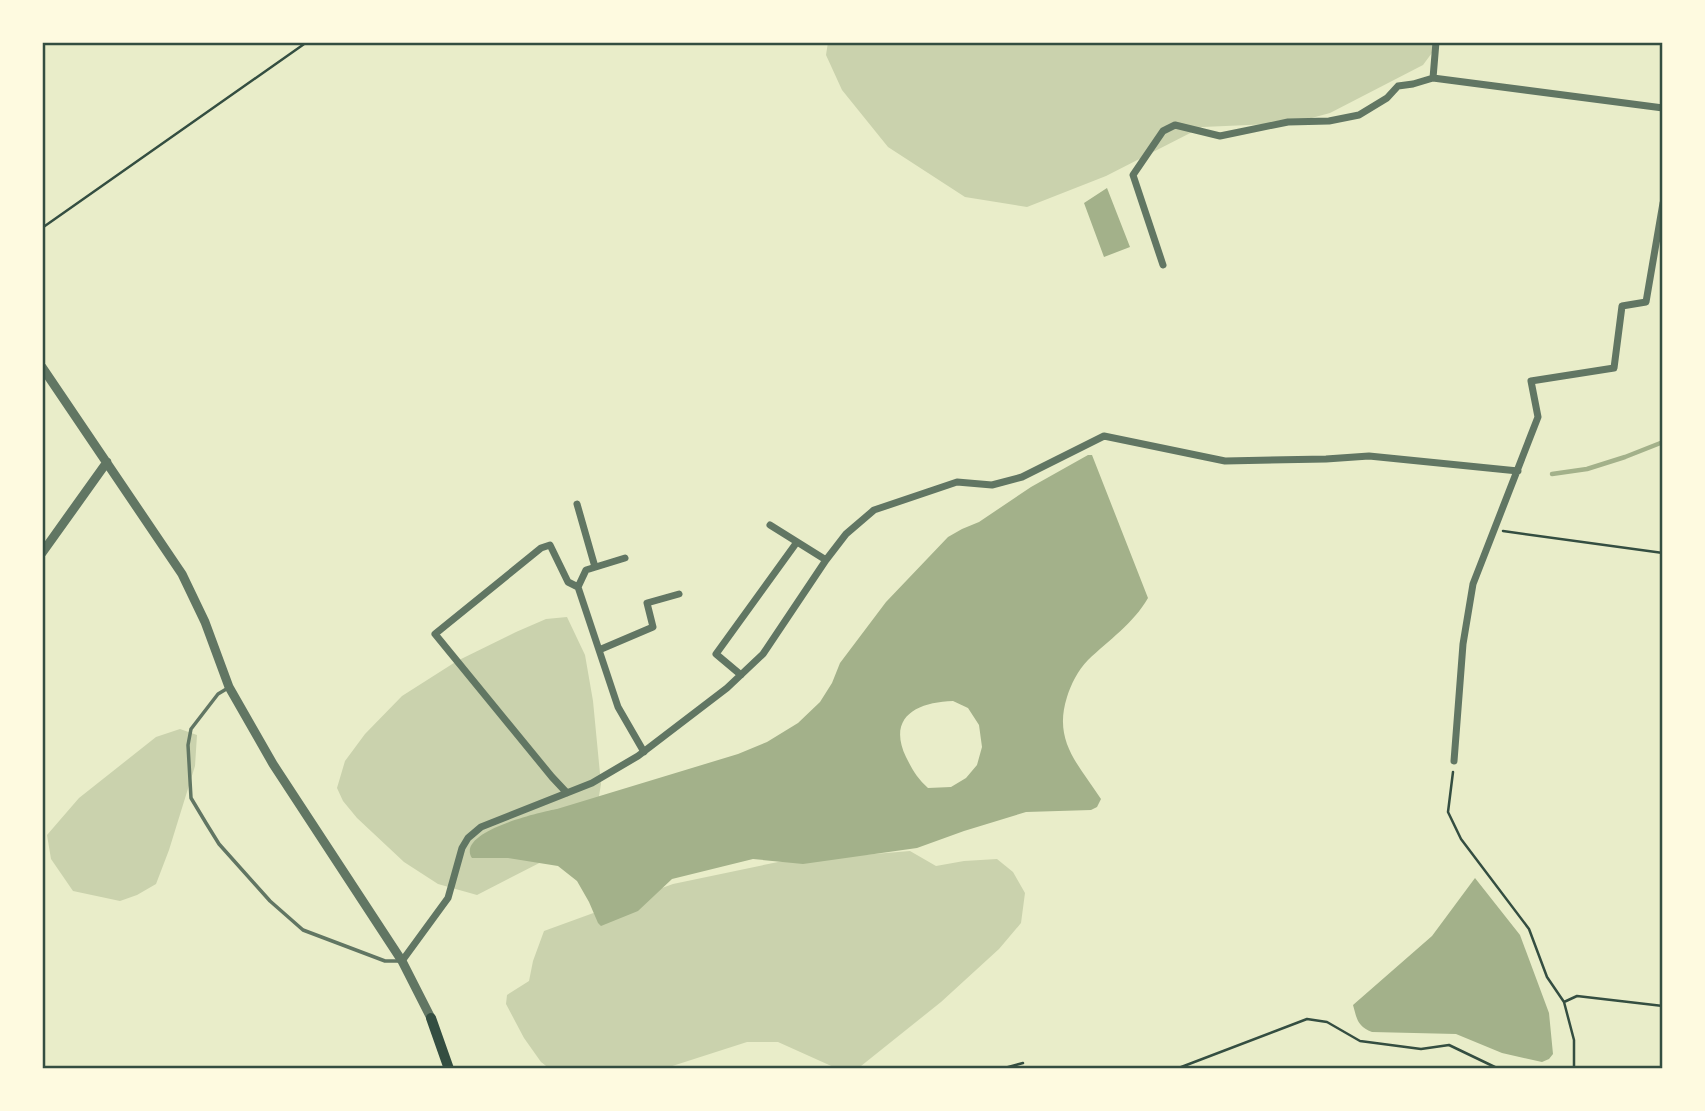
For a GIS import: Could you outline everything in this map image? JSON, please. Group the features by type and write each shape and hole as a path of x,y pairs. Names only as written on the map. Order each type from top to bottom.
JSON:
{"main road":[{"path":"431,1018 449,1069"}],"street":[{"path":"1433,78 1436,42"},
{"path":"1163,265 1133,175 1163,131 1175,125 1220,136 1288,122 1329,121 1359,115 1387,98 1398,86 1413,85 1433,78 1663,108"},
{"path":"1454,761 1463,644 1473,584 1538,417 1531,381 1614,368 1622,306 1646,302 1663,203"},
{"path":"42,367 182,575 205,622 229,687 273,764 402,961 431,1018"},
{"path":"402,961 448,898 462,848 468,838 481,827 592,783 644,752 727,688 763,654 826,560 846,534 873,510 957,482 992,485 1022,477 1104,436 1225,461 1369,456 1518,471"},
{"path":"42,553 107,462"},
{"path":"577,504 595,567"},
{"path":"769,525 826,560"},
{"path":"741,675 716,654 797,542"},
{"path":"567,793 435,634 541,548 550,545 568,582 578,587"},
{"path":"625,558 586,570 578,587 618,707 644,752"},
{"path":"599,650 653,627 647,603 678,594"}],"lane":[{"path":"229,687 218,694 191,729 188,758 191,797 219,844 270,901 303,930 385,961 402,961"}],"path":[{"path":"42,228 307,42"},
{"path":"1495,530 1663,553"},
{"path":"1454,761 1448,812 1461,839 1529,929 1547,977 1564,1002 1574,1040 1574,1069"},
{"path":"1564,1002 1577,996 1663,1006"},
{"path":"1177,1069 1307,1019 1327,1022 1360,1041 1421,1049 1449,1045 1499,1069"},
{"path":"1000,1069 1023,1063"}],"shaded area":[{"path":"828,42 1440,42 1423,65 1330,113 1293,123 1202,127 1106,176 1027,207 965,197 888,147 842,90 826,55"},
{"path":"1107,188 1130,247 1104,257 1084,203"},
{"path":"1092,455 1148,598 1128,624 1084,664 1075,677 1063,713 1063,727 1070,751 1101,799 1097,807 1091,810 1026,812 917,848 803,864 753,859 672,879 638,911 601,926 577,881 558,866 508,858 472,858 470,849 476,840 502,825 738,754 767,742 798,723 820,702 840,663 886,602 948,537 979,522 1031,487","holes":["953,701 968,708 979,725 982,747 977,765 966,778 951,787 928,788 906,757 900,732 903,722 917,709 940,702"]},
{"path":"567,617 585,655 593,701 601,784 594,826 555,855 477,895 438,884 404,862 357,818 343,801 337,788 345,761 365,734 402,696 457,661 516,632 546,619"},
{"path":"180,729 197,735 195,766 156,884 120,901 73,891 51,859 47,835 79,798 156,737"},
{"path":"910,851 936,866 997,859 1013,872 1025,893 1021,923 999,949 941,1002 861,1066 838,1069 778,1042 747,1042 663,1069 550,1069 541,1062 524,1038 506,1004 507,995 529,981 544,931 673,884 778,862"},
{"path":"1475,878 1520,935 1549,1013 1553,1054 1542,1062 1502,1053 1456,1034 1372,1032 1360,1025 1357,1018 1353,1005 1432,936"}],"waterway":[{"path":"1552,474 1587,469 1663,442"}]}
